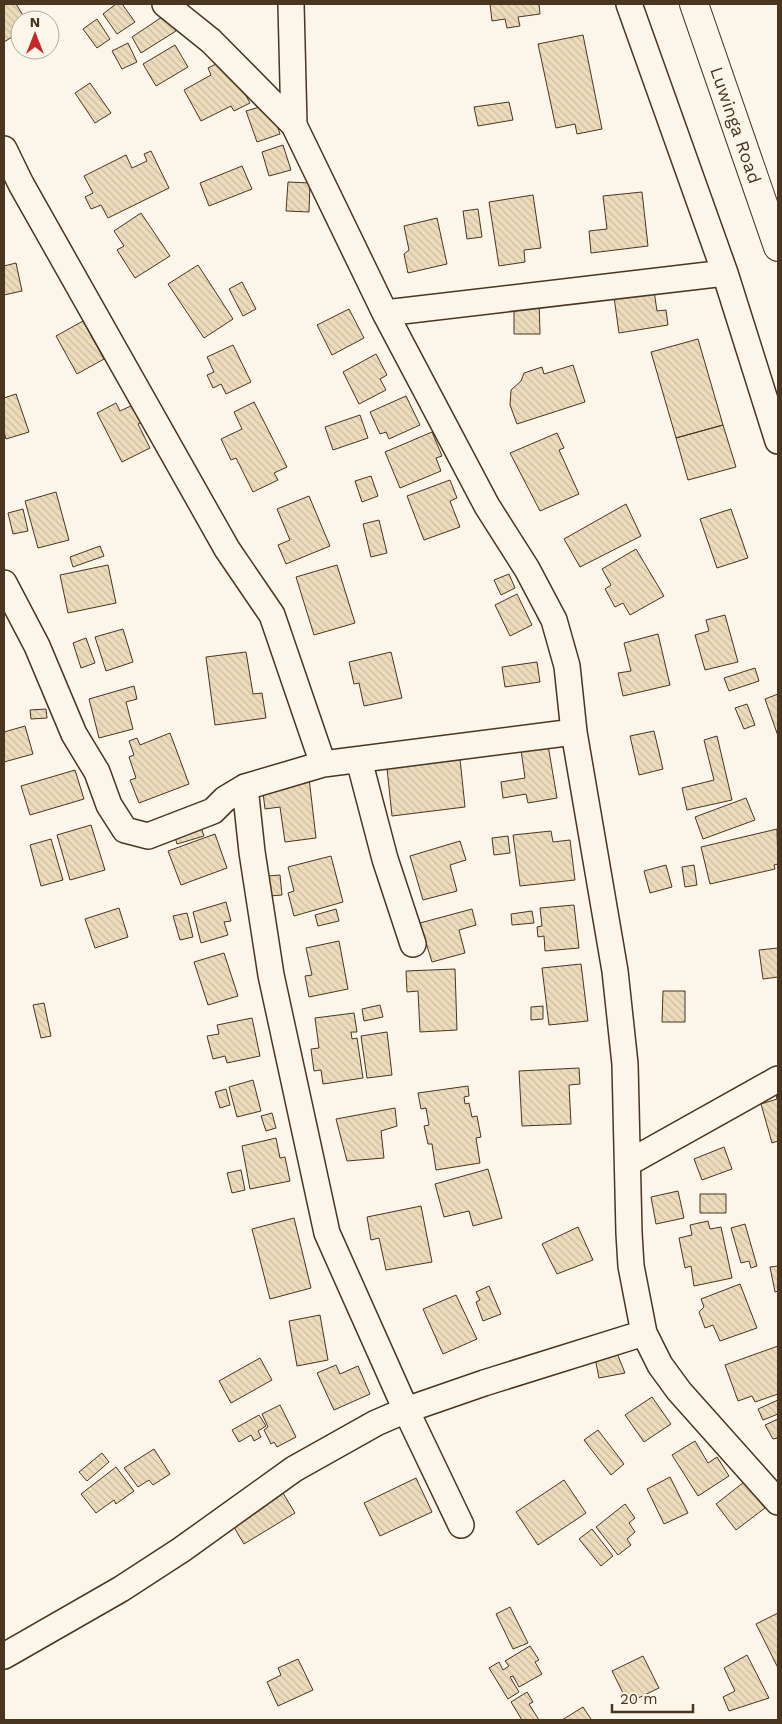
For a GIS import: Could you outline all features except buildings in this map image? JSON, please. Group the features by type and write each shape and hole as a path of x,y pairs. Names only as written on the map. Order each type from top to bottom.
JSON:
{"highway":[{"name":"Luwinga Road","path":"694,4 778,247"}],"street":[{"path":"165,4 211,41 294,125 385,313 487,506 527,568 554,620 567,666 574,732 615,971 625,1064 631,1266 644,1333 660,1365 679,1391 778,1502"},
{"path":"291,4 294,125"},
{"path":"629,4 725,274 778,441"},
{"path":"4,148 12,190 227,549 272,615 322,764"},
{"path":"385,313 725,274"},
{"path":"4,583 37,646 74,734 97,772 109,806 125,830 148,836 212,811 225,799 246,786 322,764 574,732"},
{"path":"358,760 385,859 413,944"},
{"path":"246,786 252,852 271,975 326,1233 406,1410 461,1525"},
{"path":"628,1163 778,1079"},
{"path":"4,1656 121,1589 181,1550 294,1469 376,1423 406,1410 644,1333"}]}
